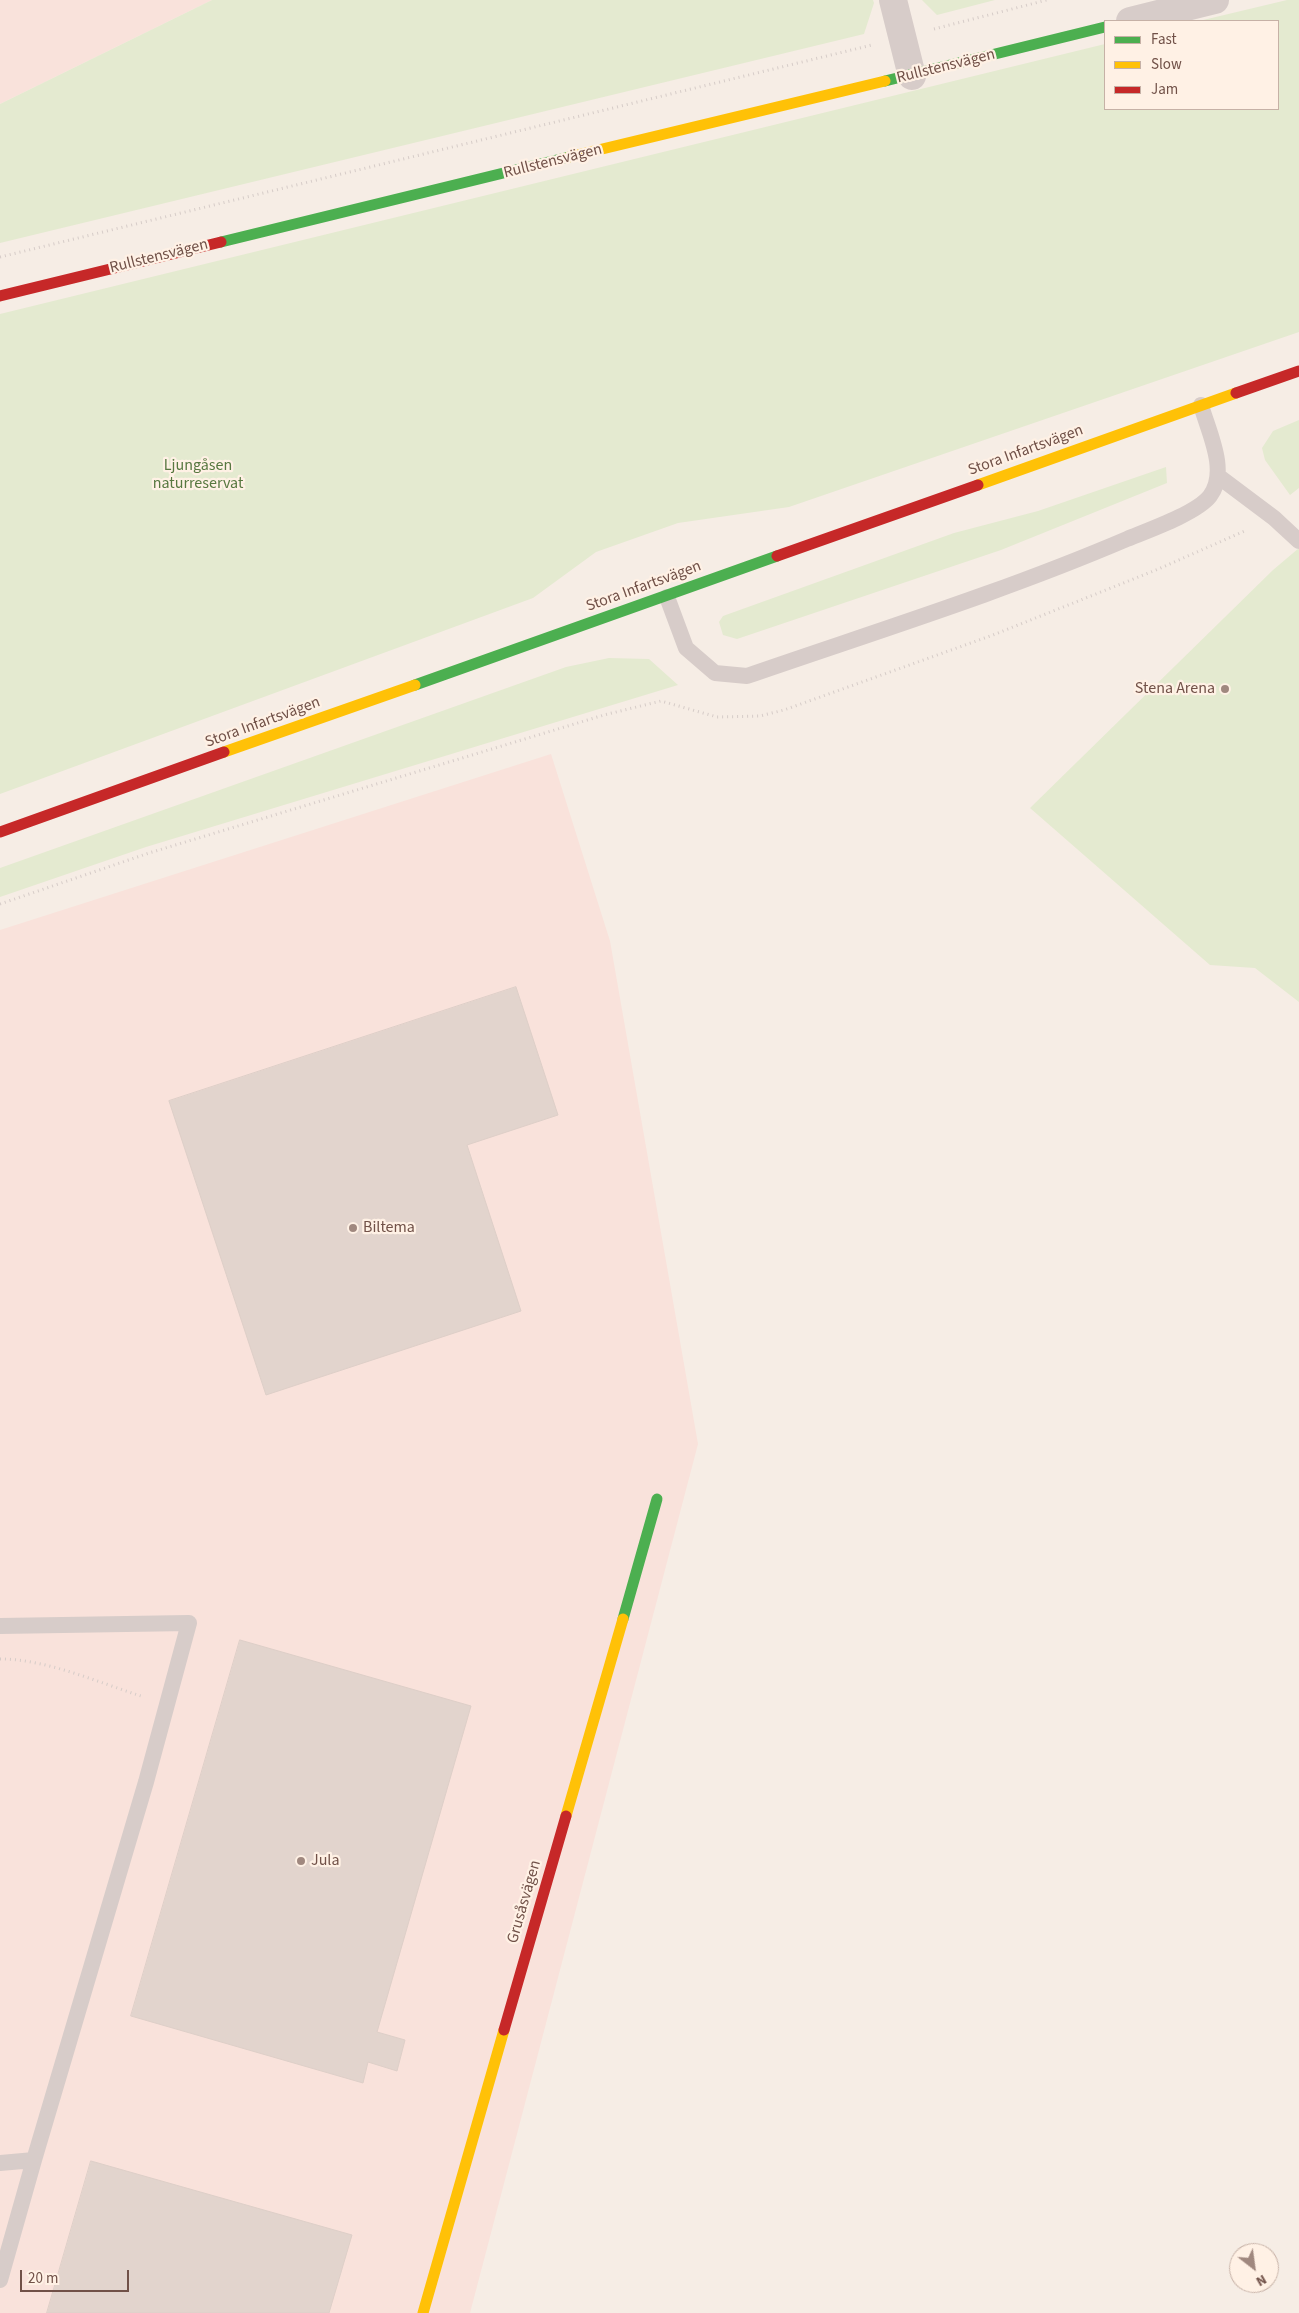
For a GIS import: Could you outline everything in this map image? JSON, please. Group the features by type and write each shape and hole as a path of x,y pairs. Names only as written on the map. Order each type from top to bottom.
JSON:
{"street":[{"path":"893,0 912,76"},
{"path":"1134,20 1215,0"},
{"name":"Rullstensvägen","path":"0,296 912,76 1104,27"},
{"name":"Stora Infartsvägen","path":"0,832 1299,371"},
{"name":"Grusåsvägen","path":"423,2313 657,1499"}],"lane":[{"path":"667,596 686,648 715,673 747,676 1053,571 1184,515 1210,496 1218,476 1215,452 1201,405"},
{"path":"1218,476 1274,518 1299,541"},
{"path":"0,1626 189,1623 118,1880 0,2280"},
{"path":"0,2163 34,2160"}],"path":[{"path":"0,257 1047,0"},
{"path":"0,904 149,853 594,718 661,701 717,717 760,716 784,710 993,635 1156,570 1274,518"},
{"path":"0,1660 17,1659 41,1664 167,1704"}],"shaded area":[{"path":"0,0 212,0 0,104"},
{"path":"551,754 610,941 698,1444 470,2313 0,2313 0,930"}],"green space":[{"path":"212,0 873,0 874,3 864,34 0,243 0,104"},
{"path":"922,0 995,0 937,15"},
{"name":"Ljungåsen naturreservat","path":"1287,0 1299,0 1299,332 789,507 678,523 596,552 533,598 0,794 0,314 1104,44 1104,110 1279,110 1279,20 1203,20"},
{"path":"1299,420 1299,488 1290,495 1265,460 1262,448 1273,431"},
{"path":"1166,467 1167,483 1001,550 737,639 723,635 719,622 723,616 954,533 1038,511"},
{"name":"Stena Arena","path":"1299,548 1299,1002 1255,968 1210,965 1030,808 1273,570"},
{"path":"609,658 649,659 678,685 146,847 0,897 0,868 566,667"}],"building":[{"name":"Biltema","path":"516,987 558,1115 467,1145 521,1311 266,1395 169,1101"},
{"name":"Jula","path":"240,1640 471,1706 377,2032 405,2040 397,2071 368,2062 363,2083 131,2016"},
{"path":"91,2161 352,2235 329,2313 47,2313"}],"traffic: fast":[{"path":"885,81 1104,27"},
{"path":"221,242 569,157"},
{"path":"415,685 777,556"},
{"path":"623,1619 657,1499"}],"traffic: slow":[{"path":"569,157 885,81"},
{"path":"978,485 1236,393"},
{"path":"224,752 415,685"},
{"path":"566,1816 623,1619"},
{"path":"423,2313 504,2030"}],"traffic: jam":[{"path":"0,296 221,242"},
{"path":"1236,393 1299,371"},
{"path":"777,556 978,485"},
{"path":"0,832 224,752"},
{"path":"504,2030 566,1816"}],"place":[{"name":"Stena Arena","path":"1225,689"},
{"name":"Biltema","path":"353,1228"},
{"name":"Jula","path":"301,1861"}]}
